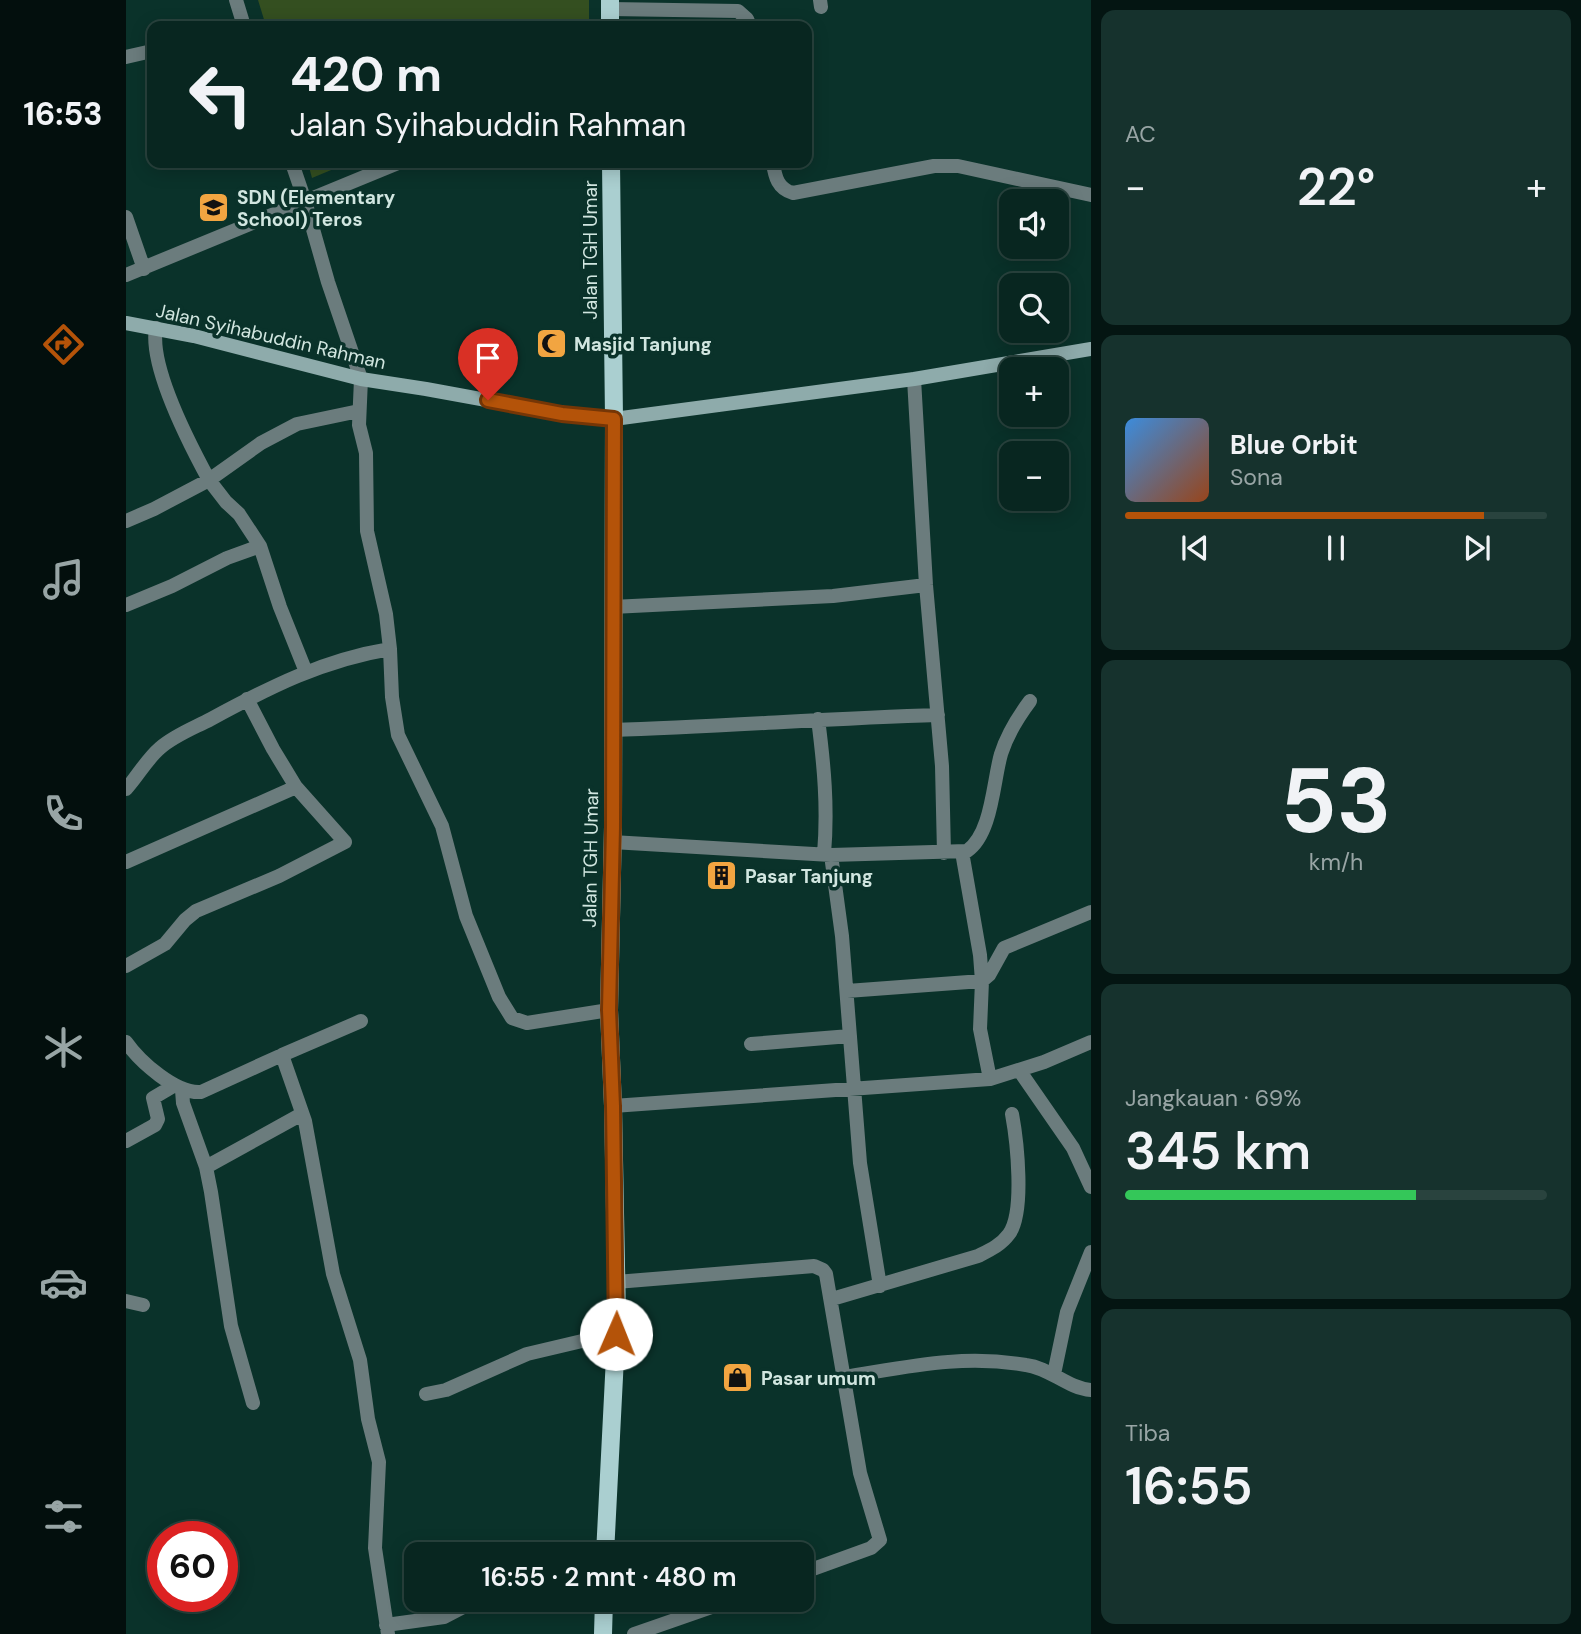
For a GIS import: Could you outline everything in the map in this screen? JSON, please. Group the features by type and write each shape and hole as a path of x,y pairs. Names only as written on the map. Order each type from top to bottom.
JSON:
{"main road":[{"name":"Jalan TGH Umar","path":"606,1542 616,1334 609,1010 614,419 611,168"},
{"path":"603,1634 604,1612"}],"street":[{"path":"236,0 242,21"},
{"path":"610,12 738,11 748,21"},
{"path":"126,57 147,52"},
{"path":"774,168 777,181 785,191 793,193 934,166 958,166 1091,195"},
{"path":"294,168 328,282 362,379 359,425 368,471 369,543 381,590 390,649 392,697 398,734 442,826 463,907 506,1011 512,1018 527,1023 609,1010"},
{"path":"126,275 144,270 386,168"},
{"path":"126,217 144,270"},
{"name":"Jalan Syihabuddin Rahman","path":"126,323 362,379 426,388 562,414 614,419 914,379 1091,349"},
{"path":"156,328 154,345 169,392 194,451 209,480 239,514 260,546 280,607 306,671"},
{"path":"914,379 926,584 938,715 944,853"},
{"path":"126,521 209,480 268,438 297,424 359,411"},
{"path":"126,605 172,586 227,558 260,546"},
{"path":"612,607 833,596 926,584"},
{"path":"126,789 150,756 171,739 306,671 356,655 390,649"},
{"path":"126,966 165,944 196,911 279,876 343,844 344,839 296,787 247,699"},
{"path":"612,842 827,854 962,852 973,846 981,833 992,800 1002,752 1030,701"},
{"path":"612,730 938,715"},
{"path":"818,719 826,783 827,854 847,991 860,1163 880,1286"},
{"path":"126,862 296,787"},
{"path":"962,852 982,981 979,1029 1005,1074 1073,1147 1091,1187"},
{"path":"847,991 982,981 989,975 1003,948 1091,912"},
{"path":"126,1042 146,1064 178,1087 201,1092 361,1021"},
{"path":"751,1044 850,1036"},
{"path":"613,1106 855,1089 1005,1074 1044,1062 1091,1042"},
{"path":"282,1055 302,1114 317,1179 333,1274 360,1360 368,1419 379,1462 375,1548 387,1629 444,1617 454,1612"},
{"path":"126,1141 155,1125 159,1119 153,1098 178,1087"},
{"path":"178,1087 205,1167 224,1266 231,1326 253,1403"},
{"path":"205,1167 302,1114"},
{"path":"832,1299 978,1256 994,1249 1011,1232 1017,1215 1018,1179 1012,1114"},
{"path":"1050,1372 1067,1312 1091,1252"},
{"path":"616,1282 814,1266 826,1274 860,1473 880,1540 871,1548 814,1569"},
{"path":"126,1301 143,1306"},
{"path":"426,1394 446,1390 527,1354 616,1334"},
{"path":"844,1377 931,1362 966,1359 1028,1365 1091,1390"},
{"path":"634,1634 697,1612"}],"green space":[{"path":"258,0 589,0 589,21 264,21"},
{"path":"309,168 336,168 312,178"}],"place":[{"name":"SDN (Elementary School) Teros","path":"214,208"},
{"name":"Masjid Tanjung","path":"551,344"},
{"name":"Pasar Tanjung","path":"722,876"},
{"name":"Pasar umum","path":"738,1378"}],"route":[{"path":"488,400 562,414 614,419 613,827 609,1010 616,1334"}]}
